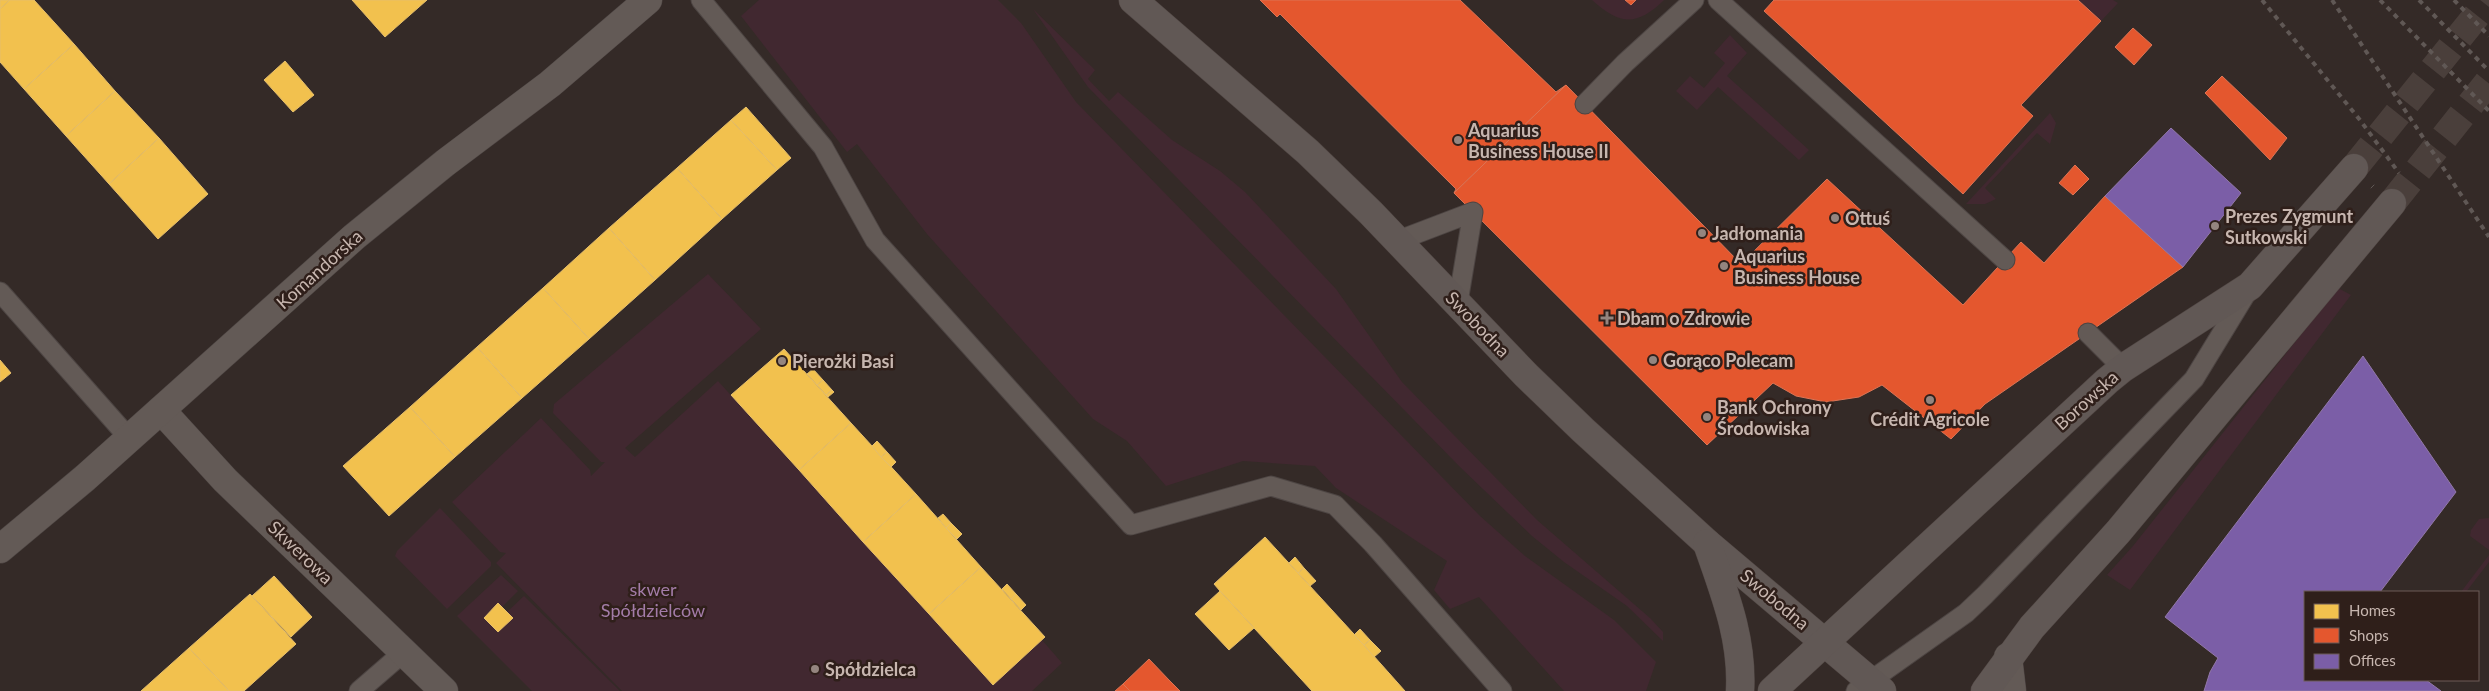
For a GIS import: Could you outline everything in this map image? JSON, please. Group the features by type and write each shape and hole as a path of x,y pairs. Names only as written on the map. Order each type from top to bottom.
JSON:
{"street":[{"name":"Komandorska","path":"0,549 161,410 354,237 445,163 550,84 648,0"},
{"name":"Swobodna","path":"1135,1 1165,30 1308,152 1458,302 1526,375 1583,430 1707,543 1824,641 1869,688"},
{"name":"Borowska","path":"1772,691 1824,641 1930,546 2077,407 2123,368 2250,286 2354,168"},
{"path":"1985,691 2008,657 2032,627 2118,532 2208,426 2392,203"},
{"name":"Skwerowa","path":"161,410 225,480 444,691"},
{"path":"1707,543 1736,629 1741,674 1740,691"},
{"path":"2008,657 2012,691"}],"lane":[{"path":"700,0 823,148 875,240 1131,525 1271,486 1334,505 1373,544 1502,691"},
{"path":"1585,104 1625,63 1694,0"},
{"path":"1718,0 2005,260"},
{"path":"1398,241 1473,212 1458,302"},
{"path":"1869,688 1972,607 2194,379 2250,286"},
{"path":"0,292 129,438"},
{"path":"2088,333 2123,368"},
{"path":"359,691 404,652"}],"green space":[{"path":"759,0 998,0 1021,23 1076,102 1480,516 1525,556 1614,620 1656,662 1646,691 1564,691 1479,597 1450,609 1434,590 1447,561 1336,488 1315,466 1243,461 1166,486 1127,441 1093,419 927,234 857,144 847,152 741,16"},
{"path":"1592,0 1625,0 1631,5 1636,0 1664,0 1645,15 1628,20 1611,14"},
{"path":"2078,0 2113,0 2118,3 2101,21"},
{"path":"1033,9 1095,70 1088,79 1109,101 1118,92 1172,140 1220,171 1245,192 1336,289 1402,382 1537,520 1650,618 1663,632 1663,641 1627,606 1564,562 1532,536 1460,467 1088,87"},
{"path":"1730,35 1747,53 1727,76 1809,150 1799,160 1718,87 1697,110 1676,91 1690,76 1704,88 1725,63 1714,53"},
{"path":"2050,113 2056,123 2050,144 2037,133 1985,188 1996,199 1985,204 1966,204"},
{"name":"skwer Spółdzielców","path":"708,274 761,329 625,448 635,457 718,381 993,685 1042,640 1062,663 1032,691 622,691 496,563 506,553 500,552 452,502 541,418 590,470 591,476 605,462 601,462 553,413 554,404"},
{"path":"2338,288 2351,295 2130,590 2107,575 2133,546"},
{"path":"440,508 491,562 491,566 447,609 395,556 397,551"},
{"path":"2489,518 2489,550 2470,536 2471,530 2479,519"},
{"path":"2489,555 2489,562 2467,591 2462,591"},
{"path":"501,575 518,591 502,607 498,604 485,618 507,612 524,596 620,691 532,691 457,616"}],"building: Homes":[{"path":"0,0 10,0 0,9"},
{"path":"10,0 34,0 74,44 24,89 0,62 0,9"},
{"path":"352,0 427,0 385,37"},
{"path":"74,44 115,91 66,136 24,89"},
{"path":"285,61 314,95 293,112 264,80"},
{"path":"115,91 159,138 109,184 66,136"},
{"path":"746,107 791,158 777,170 731,120"},
{"path":"731,120 777,170 722,219 677,168"},
{"path":"159,138 208,194 158,239 109,184"},
{"path":"677,168 722,219 655,280 609,228"},
{"path":"609,228 655,280 589,339 543,288"},
{"path":"543,288 589,339 522,398 477,347"},
{"path":"477,347 522,398 455,457 410,407"},
{"path":"784,349 851,423 799,470 731,395"},
{"path":"0,360 11,373 0,382"},
{"path":"813,369 823,380 817,385 807,374"},
{"path":"823,380 832,390 826,395 817,385"},
{"path":"832,390 834,392 828,397 826,395"},
{"path":"410,407 455,457 389,516 343,466"},
{"path":"851,423 916,494 863,542 799,470"},
{"path":"877,441 887,452 881,457 872,446"},
{"path":"887,452 896,462 891,467 881,457"},
{"path":"916,494 981,567 929,614 863,542"},
{"path":"943,514 951,523 946,528 938,518"},
{"path":"951,523 962,534 957,539 946,528"},
{"path":"1265,537 1405,691 1312,691 1220,591 1214,584"},
{"path":"1295,557 1304,568 1298,573 1289,563"},
{"path":"981,567 1045,637 993,685 929,614"},
{"path":"1304,568 1316,581 1310,586 1298,573"},
{"path":"274,576 312,617 291,637 252,596"},
{"path":"1007,584 1016,594 1011,599 1002,589"},
{"path":"1220,591 1254,628 1229,650 1195,614"},
{"path":"250,594 296,644 244,691 229,691 189,648"},
{"path":"1016,594 1026,605 1021,610 1011,599"},
{"path":"498,603 513,618 498,632 484,618"},
{"path":"1360,629 1370,640 1364,645 1354,635"},
{"path":"1370,640 1381,651 1374,657 1364,645"},
{"path":"189,648 229,691 141,691"}],"building: Shops":[{"name":"Aquarius Business House II","path":"1260,0 1460,0 1556,92 1566,85 1454,193 1456,189 1280,14 1277,17"},
{"path":"1625,0 1636,0 1631,5"},
{"path":"1774,0 2078,0 2101,21 2021,105 2033,116 1963,194 1764,11"},
{"path":"2133,28 2152,45 2134,65 2115,47"},
{"path":"2222,76 2287,138 2270,160 2205,93"},
{"name":"Aquarius Business House","path":"1566,85 1741,264 1827,179 1963,305 2021,242 2044,263 2105,196 2183,267 1985,404 1951,439 1882,385 1859,397 1826,402 1796,396 1773,383 1707,445 1454,193"},
{"path":"2075,165 2089,179 2073,195 2059,183"},
{"path":"1149,659 1180,691 1130,691 1123,684"},
{"path":"1123,684 1130,691 1115,691"}],"building: Offices":[{"path":"2171,128 2241,193 2183,267 2105,196"},
{"path":"2363,356 2456,492 2381,591 2304,591 2304,681 2427,681 2441,691 2204,691 2210,672 2218,658 2165,617"}],"tunnel":[{"path":"2354,168 2489,0"},
{"path":"2392,203 2489,81"}],"tram line":[{"path":"2371,188 2374,185"}],"railway":[{"path":"2262,0 2360,120 2399,173"},
{"path":"2332,0 2489,237"},
{"path":"2380,0 2489,111"},
{"path":"2419,0 2489,71"},
{"path":"2454,0 2489,36"}],"place":[{"name":"Aquarius Business House II","path":"1458,140"},
{"name":"Ottuś","path":"1835,218"},
{"name":"Prezes Zygmunt Sutkowski","path":"2215,226"},
{"name":"Jadłomania","path":"1702,233"},
{"name":"Aquarius Business House","path":"1724,266"},
{"name":"Dbam o Zdrowie","path":"1607,318"},
{"name":"Gorąco Polecam","path":"1653,360"},
{"name":"Pierożki Basi","path":"782,361"},
{"name":"Crédit Agricole","path":"1930,400"},
{"name":"Bank Ochrony Środowiska","path":"1707,417"},
{"name":"Spółdzielca","path":"815,669"}]}
